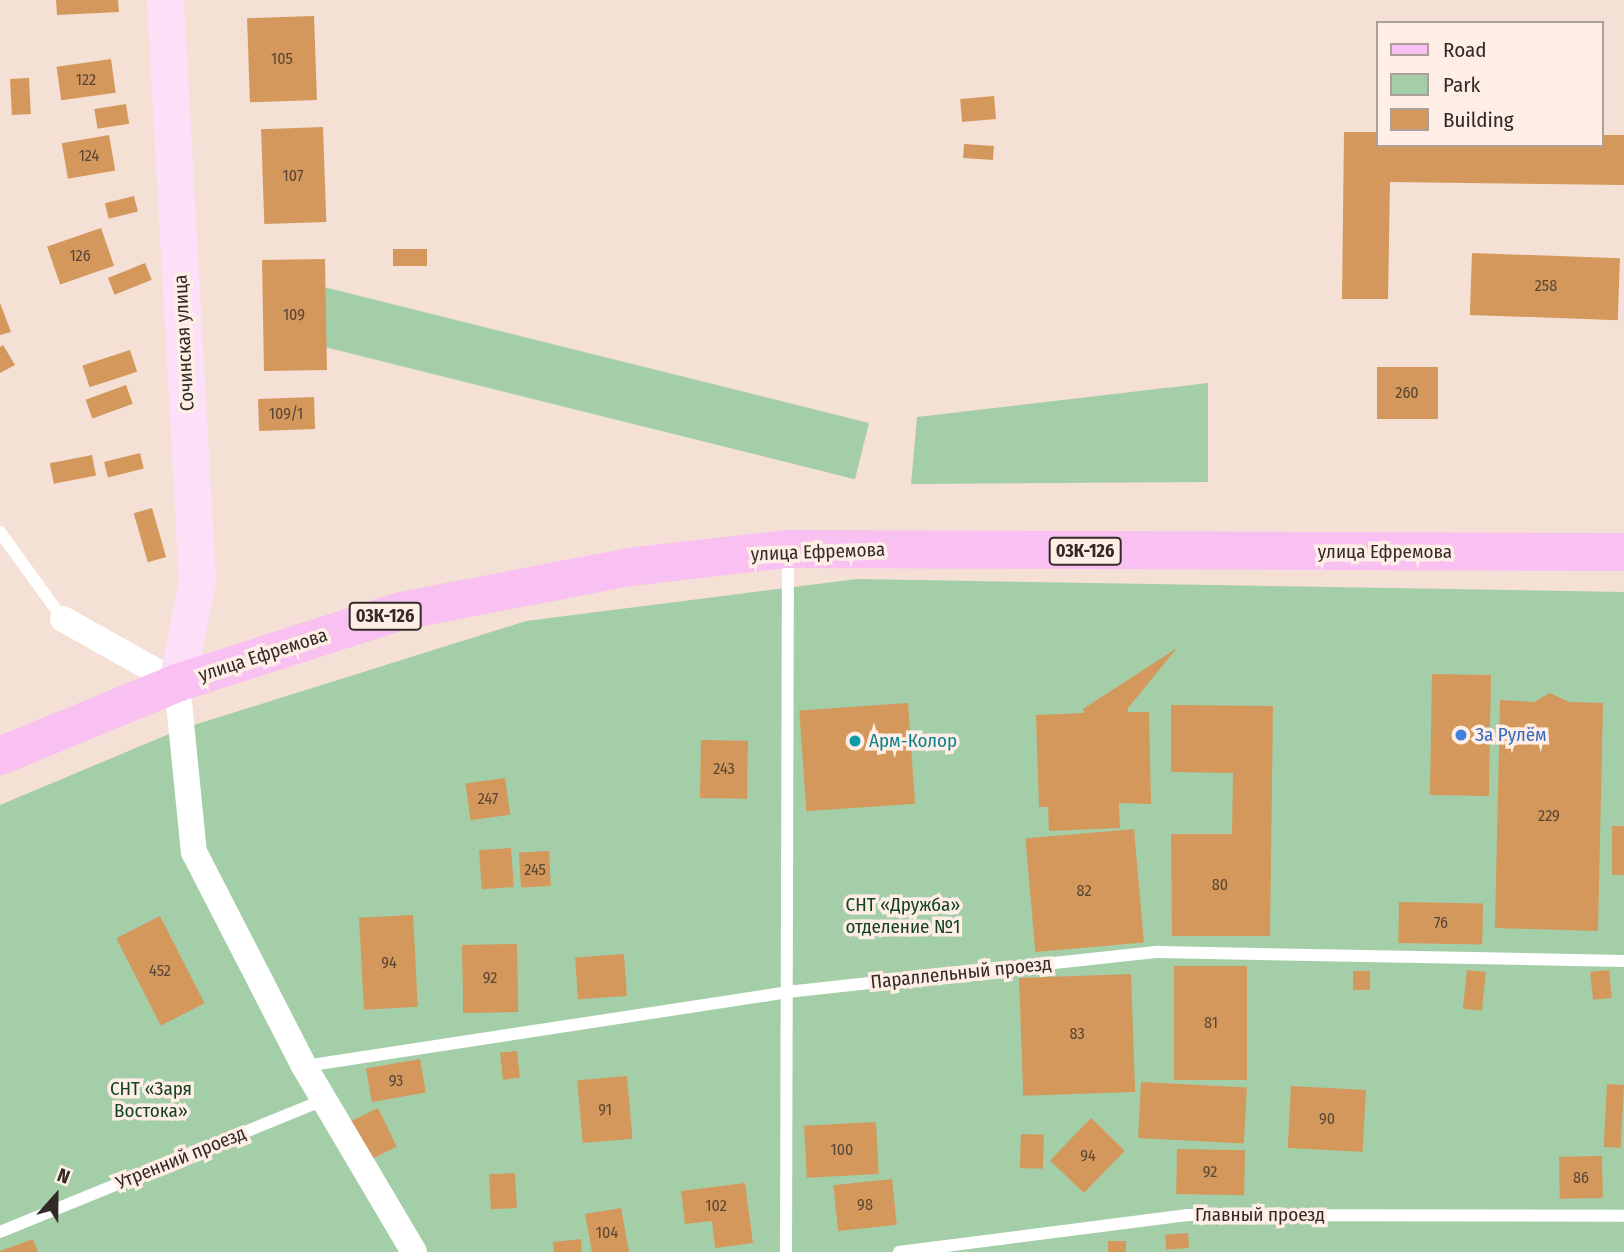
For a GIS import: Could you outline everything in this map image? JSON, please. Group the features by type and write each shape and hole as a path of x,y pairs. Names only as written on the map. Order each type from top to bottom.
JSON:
{"main road":[{"name":"Сочинская улица","path":"165,0 197,581 177,683"},
{"name":"улица Ефремова","path":"0,756 177,683 401,611 629,566 788,549 1624,552"}],"street":[{"path":"62,619 177,683 194,852 304,1066 414,1252"}],"lane":[{"path":"0,532 62,619"},
{"path":"786,1252 788,549"},
{"name":"Параллельный проезд","path":"304,1066 787,992 1158,952 1624,961"},
{"name":"Утренний проезд","path":"0,1232 324,1100"},
{"name":"Главный проезд","path":"899,1252 1188,1215 1624,1216"}],"green space":[{"path":"323,287 869,423 855,479 309,343"},
{"path":"1208,383 1208,482 911,484 917,417"},
{"name":"СНТ «Дружба» отделение №1","path":"857,579 1624,592 1624,1252 0,1252 0,805 181,729 526,621"}],"building":[{"path":"56,0 118,0 119,12 57,15"},
{"path":"314,16 317,100 250,102 247,18"},
{"path":"111,59 116,93 61,100 57,67"},
{"path":"29,78 31,114 12,115 10,79"},
{"path":"994,96 996,119 962,122 960,99"},
{"path":"126,104 129,124 98,129 94,109"},
{"path":"323,127 326,222 264,224 261,129"},
{"path":"1344,132 1376,132 1376,147 1603,147 1603,135 1624,135 1624,185 1390,182 1388,299 1342,299"},
{"path":"109,135 115,170 68,179 62,143"},
{"path":"964,144 994,146 993,160 963,158"},
{"path":"134,196 138,212 109,219 105,203"},
{"path":"101,228 114,266 60,284 47,247"},
{"path":"393,249 427,249 427,266 393,266"},
{"path":"1472,253 1620,258 1618,320 1470,315"},
{"path":"325,259 327,370 264,371 262,260"},
{"path":"145,263 152,280 115,295 108,278"},
{"path":"0,303 11,332 0,335"},
{"path":"3,345 15,365 0,373 0,347"},
{"path":"130,350 137,372 90,387 82,365"},
{"path":"1377,367 1438,367 1438,419 1377,419"},
{"path":"126,385 133,404 92,419 86,400"},
{"path":"314,397 315,429 259,431 258,399"},
{"path":"140,453 144,469 108,477 104,462"},
{"path":"92,455 96,476 54,484 50,463"},
{"path":"152,508 166,557 148,562 134,513"},
{"path":"1177,648 1128,708 1128,712 1149,712 1151,804 1119,803 1120,828 1049,831 1048,807 1039,807 1036,715 1084,713 1083,709"},
{"name":"За Рулём","path":"1432,674 1491,675 1489,796 1430,795"},
{"path":"1550,693 1569,702 1603,703 1598,931 1495,928 1500,700 1534,702"},
{"name":"Арм-Колор","path":"908,703 915,804 806,811 799,711"},
{"path":"1171,705 1273,706 1270,936 1172,936 1171,834 1232,834 1233,773 1171,772"},
{"path":"701,740 748,741 747,799 700,798"},
{"path":"505,778 510,815 471,820 465,784"},
{"path":"1612,826 1624,826 1624,875 1612,875"},
{"path":"1134,829 1144,943 1035,952 1025,838"},
{"path":"511,848 514,887 482,889 479,850"},
{"path":"549,851 551,886 521,888 519,853"},
{"path":"1399,902 1483,903 1482,944 1398,943"},
{"path":"413,915 418,1007 364,1010 359,918"},
{"path":"160,916 204,1003 161,1026 116,938"},
{"path":"517,944 518,1012 463,1013 462,945"},
{"path":"624,954 627,996 578,999 575,957"},
{"path":"1174,966 1247,966 1247,1080 1174,1080"},
{"path":"1467,970 1486,972 1482,1011 1463,1009"},
{"path":"1609,970 1612,998 1593,1000 1590,972"},
{"path":"1353,971 1370,971 1370,990 1353,990"},
{"path":"1131,974 1135,1092 1023,1096 1019,978"},
{"path":"517,1051 520,1078 503,1080 500,1053"},
{"path":"420,1059 426,1092 372,1102 366,1069"},
{"path":"627,1076 632,1139 583,1143 577,1080"},
{"path":"1141,1082 1247,1088 1244,1143 1138,1138"},
{"path":"1607,1084 1624,1085 1621,1148 1604,1147"},
{"path":"1291,1086 1366,1090 1363,1152 1288,1148"},
{"path":"378,1108 397,1147 370,1160 351,1121"},
{"path":"1091,1118 1125,1151 1084,1193 1050,1160"},
{"path":"876,1122 879,1174 807,1178 804,1126"},
{"path":"1021,1134 1044,1135 1043,1169 1020,1168"},
{"path":"1177,1149 1245,1150 1244,1195 1176,1194"},
{"path":"1602,1156 1603,1198 1560,1199 1559,1157"},
{"path":"515,1173 517,1208 491,1209 489,1174"},
{"path":"892,1179 897,1225 838,1231 833,1185"},
{"path":"745,1183 753,1243 715,1248 712,1221 685,1224 681,1191"},
{"path":"621,1208 629,1252 592,1252 585,1214"},
{"path":"1188,1233 1189,1248 1166,1250 1165,1235"},
{"path":"33,1239 38,1252 0,1252 0,1251"},
{"path":"581,1239 582,1252 554,1252 553,1242"},
{"path":"1108,1241 1126,1241 1126,1252 1108,1252"}],"place":[{"name":"За Рулём","path":"1461,735"},
{"name":"Арм-Колор","path":"855,741"}],"park label":[{"name":"СНТ «Заря Востока»","path":"151,1100"}]}
